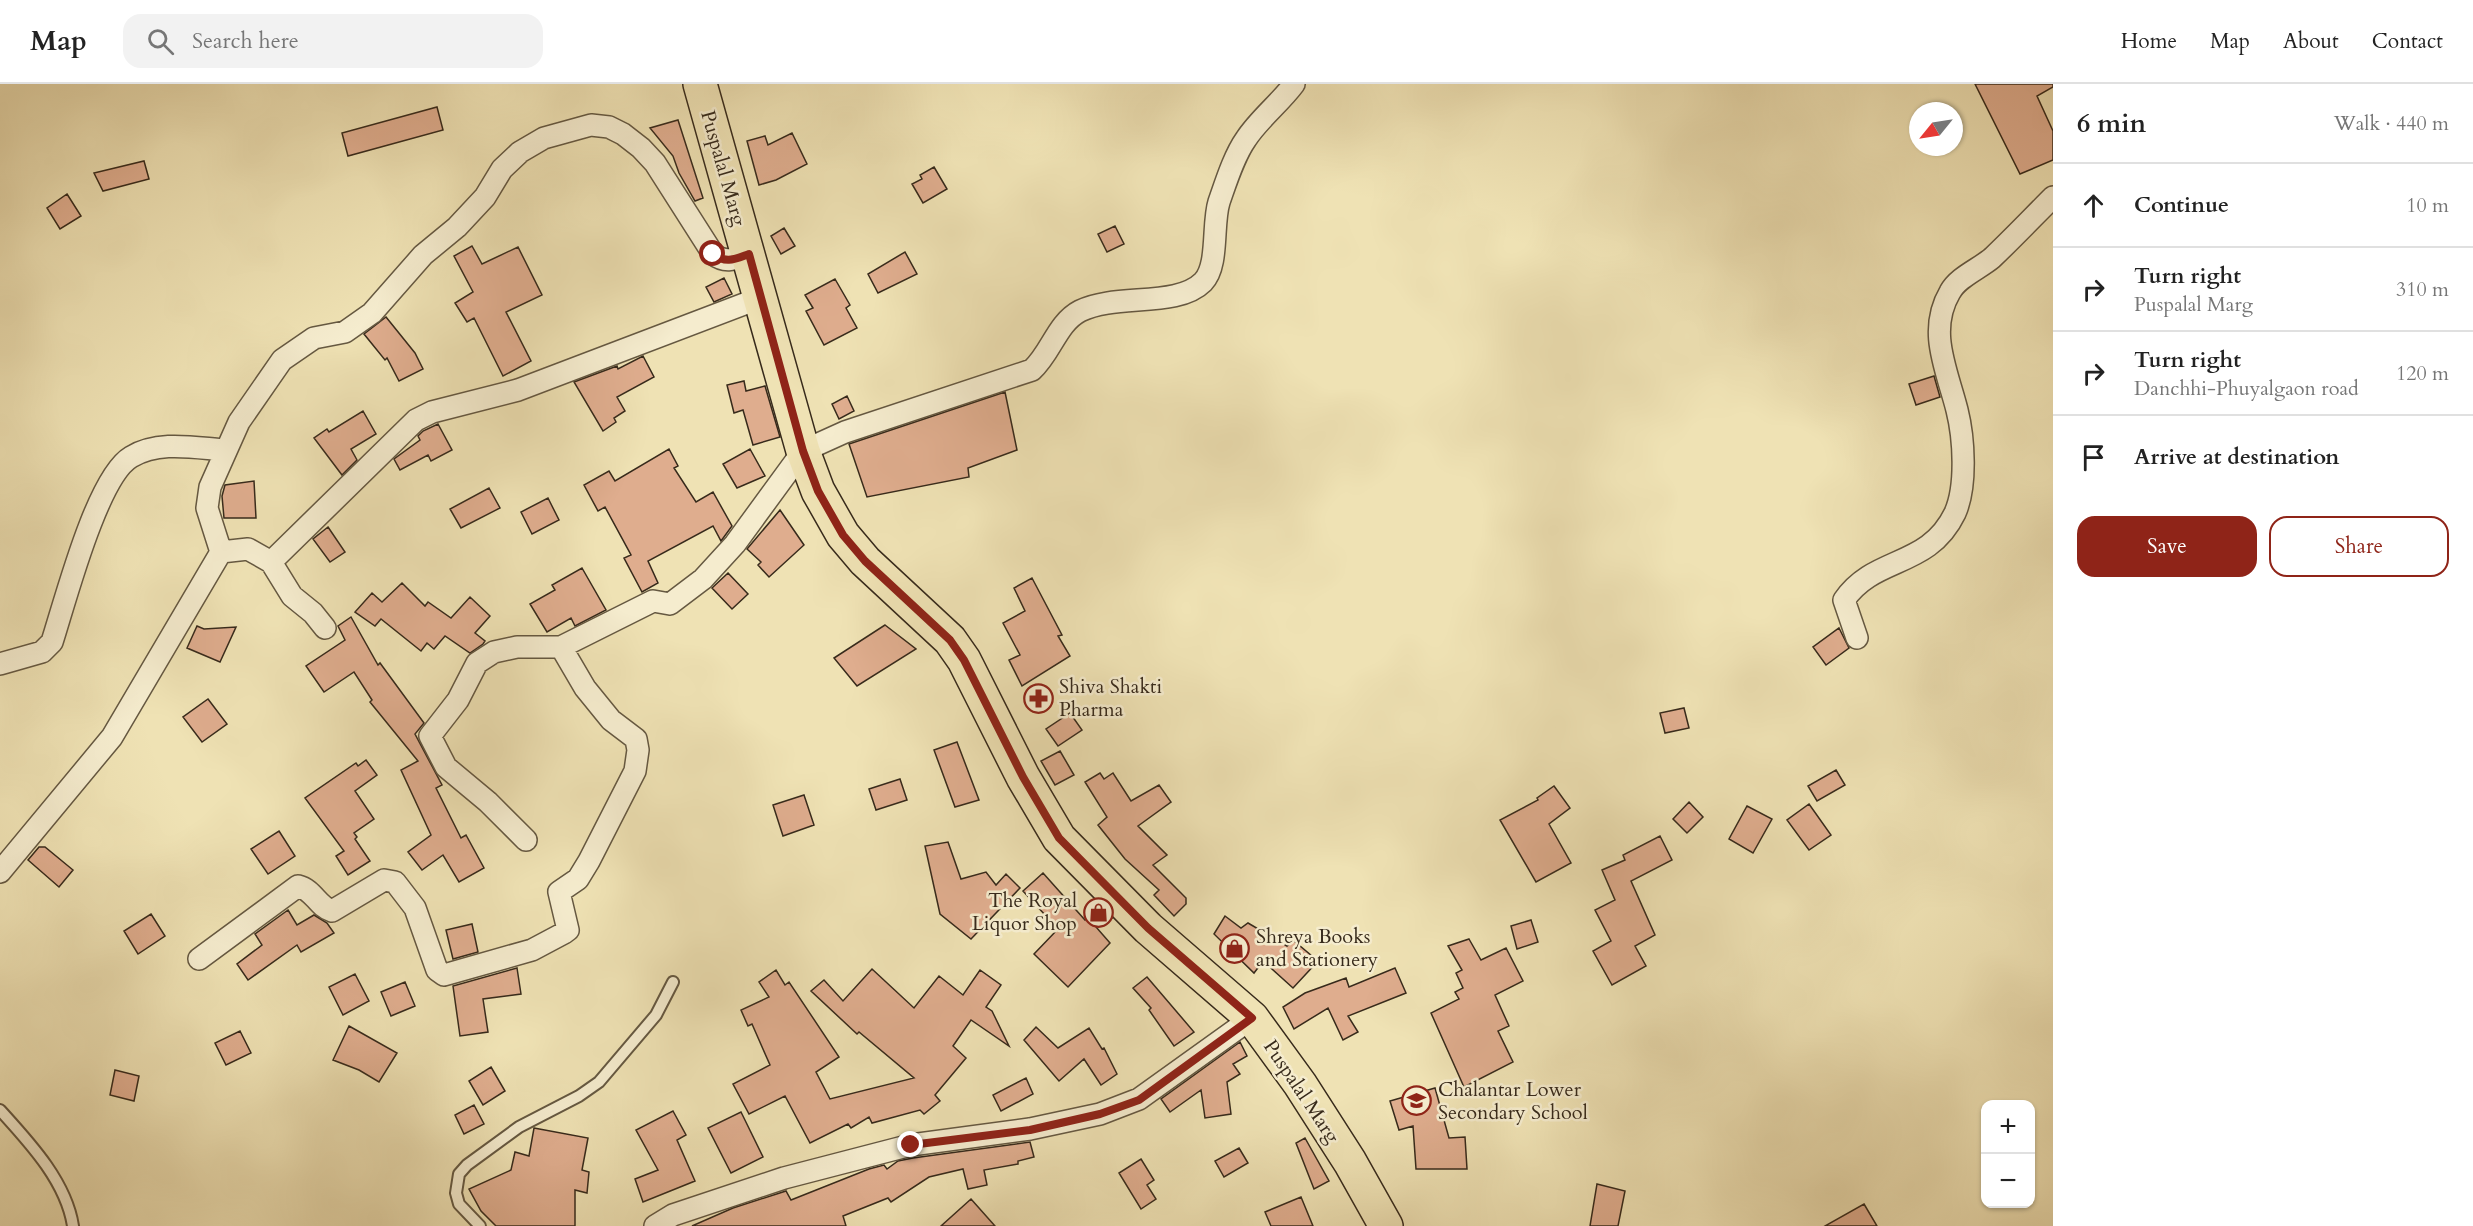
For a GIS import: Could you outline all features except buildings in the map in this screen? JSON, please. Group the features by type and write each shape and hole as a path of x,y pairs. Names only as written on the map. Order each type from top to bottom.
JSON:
{"main road":[{"name":"Puspalal Marg","path":"700,84 803,451 818,491 843,535 865,561 950,640 964,660 1023,777 1059,838 1148,928 1252,1018 1350,1162 1386,1226"}],"street":[{"path":"526,840 488,802 446,767 430,736 458,700 477,663 494,652 517,647 561,647 653,601 670,604 702,579 735,544 803,451 845,432 1032,370 1048,353 1069,319 1088,308 1115,300 1184,293 1202,283 1212,268 1219,203 1238,155 1253,129 1273,111 1294,84"},
{"path":"0,872 112,737 221,552 207,508 210,487 239,422 282,360 314,338 345,332 372,313 423,255 457,227 485,197 502,169 520,152 544,138 591,125 609,127 623,134 655,163 713,254 721,260 731,260 749,254"},
{"path":"1857,638 1844,600 1853,587 1864,578 1933,545 1945,531 1962,495 1963,466 1958,412 1939,351 1939,328 1943,305 1951,289 1990,259 2053,196"},
{"path":"271,562 416,420 432,412 518,390 760,298"},
{"path":"0,664 42,652 52,642 105,487 130,457 163,446 226,450"},
{"path":"221,552 248,549 271,562 291,596 313,613 325,628"},
{"path":"199,959 298,886 309,889 321,904 332,911 384,880 395,882 416,908 437,970 444,975 532,950 568,930 559,892 578,879 589,861 635,771 638,750 636,739 611,720 585,688 561,647"},
{"path":"655,1226 673,1215 784,1178 911,1145 1030,1130 1100,1114 1139,1100 1252,1018"}],"lane":[{"path":"480,1226 459,1204 456,1193 459,1174 466,1165 519,1127 579,1096 599,1082 656,1015 672,982"},
{"path":"0,1110 42,1156 71,1214 73,1226"}],"place":[{"name":"Shiva Shakti Pharma","path":"1038,698"},
{"name":"The Royal Liquor Shop","path":"1098,912"},
{"name":"Shreya Books and Stationery","path":"1235,948"},
{"name":"Chalantar Lower Secondary School","path":"1417,1100"}],"route":[{"path":"713,254 721,260 731,260 749,254 803,451 818,491 843,535 865,561 950,640 978,685 1023,777 1059,838 1148,928 1252,1018 1139,1100 1100,1114 1030,1130 911,1145"}]}
